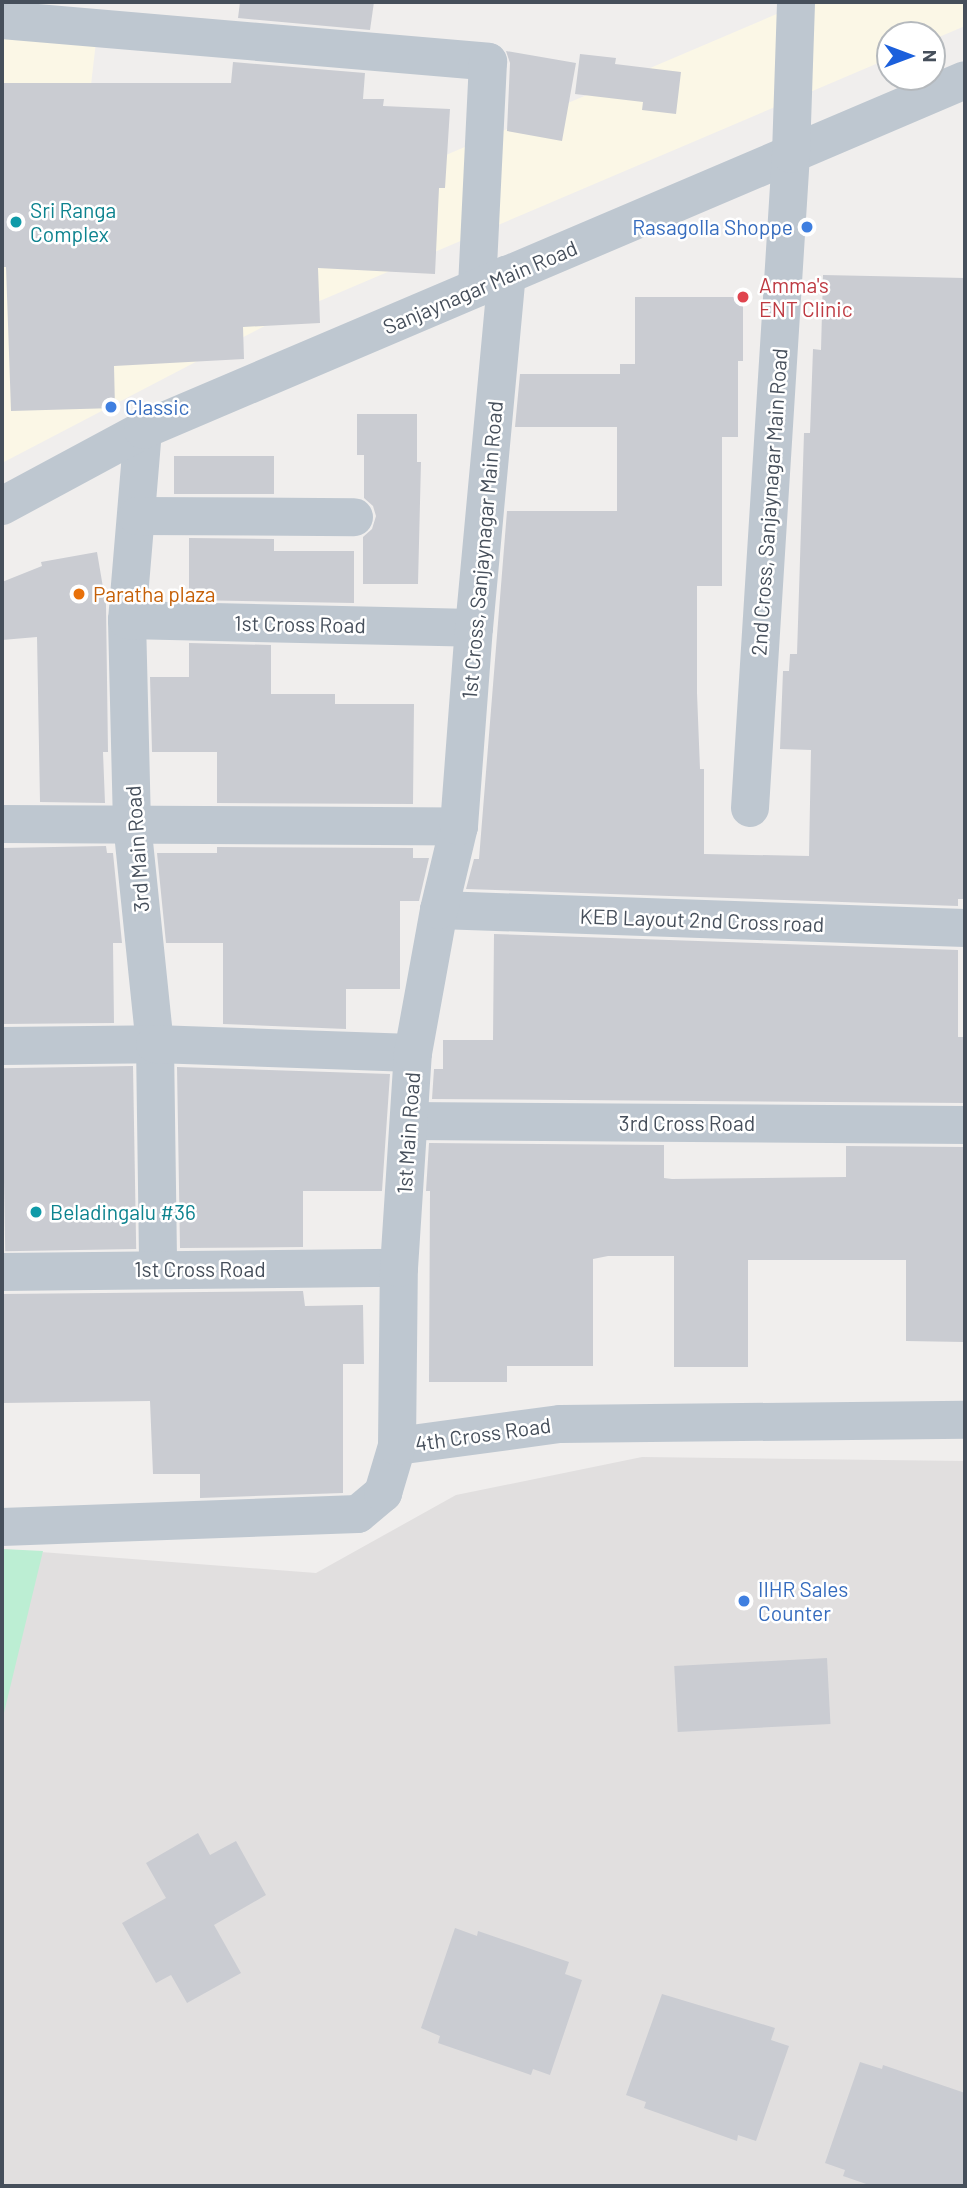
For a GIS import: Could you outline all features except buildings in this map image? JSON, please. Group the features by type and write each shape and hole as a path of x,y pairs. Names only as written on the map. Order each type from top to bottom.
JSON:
{"street":[{"name":"2nd Cross, Sanjaynagar Main Road","path":"750,808 791,154 796,2"},
{"name":"1st Cross, Sanjaynagar Main Road","path":"2,20 488,62 492,281 474,628 459,826"},
{"name":"Sanjaynagar Main Road","path":"2,506 143,430 965,80"},
{"name":"3rd Main Road","path":"143,430 127,620 132,823 155,1044 158,1269"},
{"path":"137,516 354,517"},
{"name":"1st Cross Road","path":"127,620 474,628"},
{"path":"2,824 459,826"},
{"name":"1st Main Road","path":"397,1446 399,1268 413,1053 439,910 459,826"},
{"name":"KEB Layout 2nd Cross road","path":"439,910 965,928"},
{"path":"2,1046 155,1044 413,1053"},
{"name":"3rd Cross Road","path":"409,1121 965,1125"},
{"name":"1st Cross Road","path":"2,1272 399,1268"},
{"name":"4th Cross Road","path":"2,1527 358,1514 383,1493 397,1446 560,1423 965,1420"}],"shaded area":[{"path":"805,2 965,2 965,26 946,34 946,21 876,21 876,64 282,317 2,463 2,24 97,33 65,311 249,239"},
{"path":"642,1457 965,1461 965,2186 2,2186 2,1549 316,1573 456,1495"}],"green space":[{"path":"2,1549 43,1551 2,1721"}],"place":[{"name":"Sri Ranga Complex","path":"16,222"},
{"name":"Rasagolla Shoppe","path":"807,227"},
{"name":"Amma's ENT Clinic","path":"743,297"},
{"name":"Classic","path":"111,407"},
{"name":"Paratha plaza","path":"79,594"},
{"name":"Beladingalu #36","path":"36,1212"},
{"name":"IIHR Sales Counter","path":"744,1601"}]}
